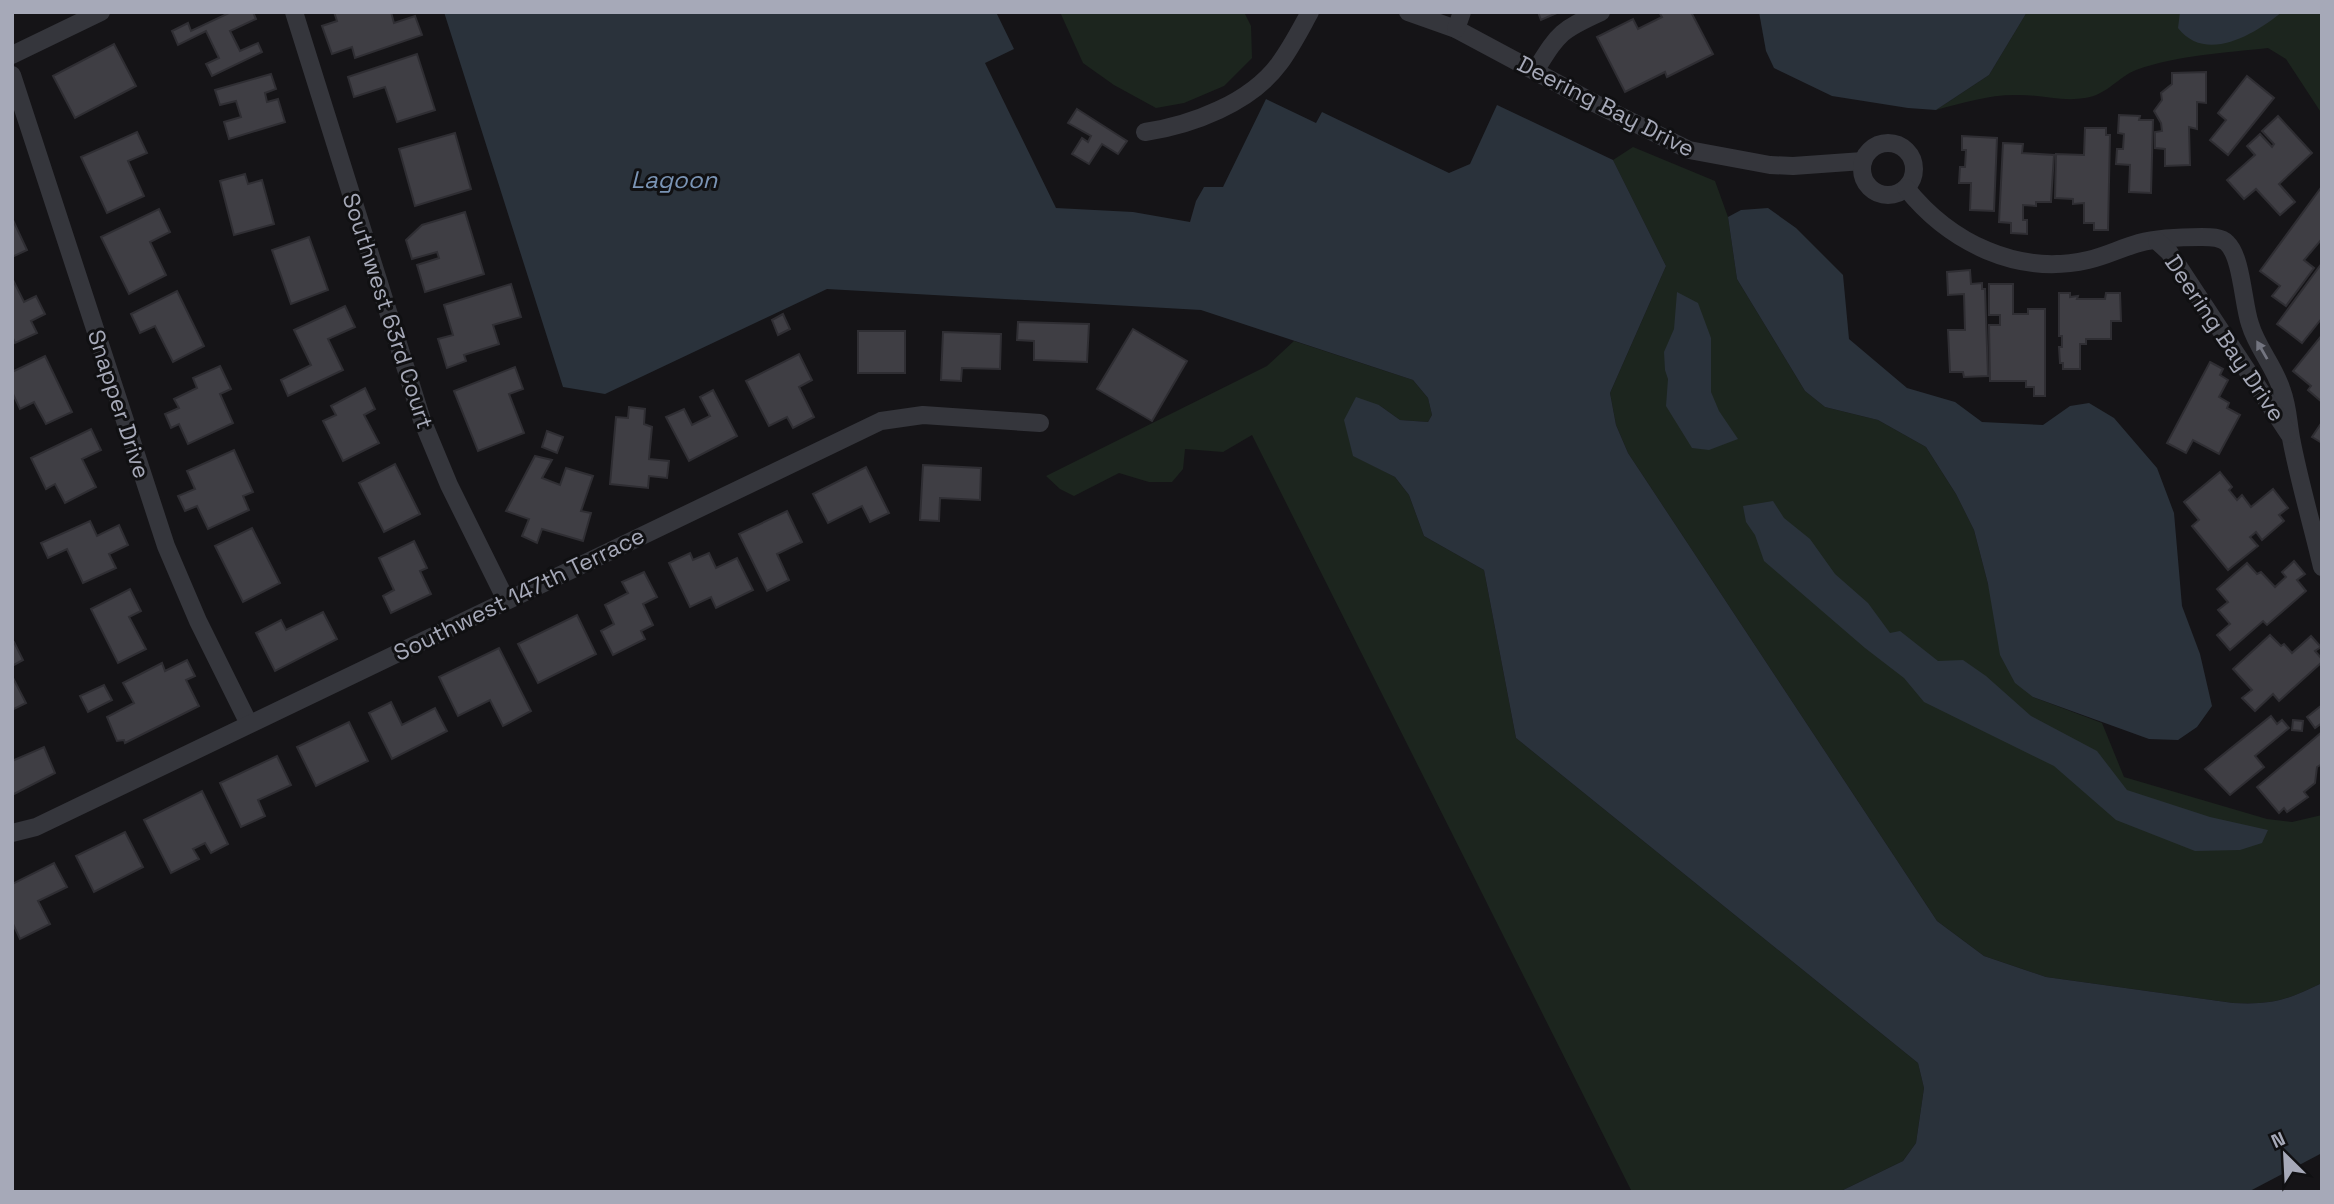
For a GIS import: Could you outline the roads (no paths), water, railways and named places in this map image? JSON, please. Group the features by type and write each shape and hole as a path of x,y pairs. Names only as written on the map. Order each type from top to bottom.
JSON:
{"street":[{"path":"12,55 101,12"},
{"name":"Southwest 63rd Court","path":"294,12 422,420 442,468 506,600"},
{"path":"1145,132 1175,128 1193,121 1232,102 1265,80 1288,52 1310,12"},
{"name":"Deering Bay Drive","path":"1408,12 1459,21 1535,71 1672,144 1703,155 1793,166 1863,161 1873,147 1881,144 1900,145 1912,158 1915,167 1914,176 1906,188 1915,199 1952,234 1977,248 2021,262 2064,264 2085,261 2142,242 2185,237 2218,238 2227,243 2238,268 2250,326 2279,380 2284,395 2291,437 2322,567"},
{"path":"1535,71 1560,33 1601,12"},
{"name":"Snapper Drive","path":"12,75 166,546 198,621 249,724"},
{"path":"1863,161 1862,177 1872,191 1887,196 1896,195 1906,188"},
{"name":"Deering Bay Drive","path":"2157,241 2169,252 2291,437"},
{"name":"Southwest 147th Terrace","path":"12,833 36,827 881,421 923,415 1040,423"}],"water":[{"name":"Lagoon","path":"444,12 996,12 1014,49 985,63 1056,208 1133,212 1190,222 1196,201 1204,187 1223,187 1266,99 1316,123 1322,112 1449,173 1470,164 1497,105 1613,160 1666,266 1610,393 1616,425 1628,453 1937,921 1984,956 2046,977 2233,1003 2279,1000 2322,983 2322,1153 2248,1192 1839,1192 1903,1161 1916,1143 1924,1088 1918,1063 1516,738 1484,570 1424,536 1409,495 1395,477 1353,456 1344,420 1356,397 1379,405 1400,420 1428,422 1432,415 1428,398 1413,380 1201,310 827,289 605,394 563,387"},
{"path":"1759,12 2027,12 1989,75 1936,110 1832,96 1774,68 1766,51"},
{"path":"2180,12 2282,12 2245,36 2216,45 2189,39 2178,28"},
{"path":"1768,208 1796,228 1843,275 1849,339 1907,388 1955,402 1982,422 2043,425 2070,406 2089,403 2114,418 2157,468 2174,513 2182,606 2200,654 2212,706 2197,727 2178,740 2149,739 2033,697 2015,683 2000,655 1988,584 1974,530 1956,494 1926,447 1878,420 1825,407 1805,391 1737,279 1728,217 1741,210"},
{"path":"1677,292 1698,303 1711,338 1711,392 1719,411 1738,439 1709,450 1692,448 1666,406 1668,379 1664,352 1674,329"},
{"path":"1773,501 1784,518 1810,539 1835,574 1868,603 1890,633 1900,631 1938,661 1963,660 1986,676 2031,716 2097,751 2127,790 2210,817 2268,830 2262,843 2240,850 2195,851 2116,820 2054,766 1924,702 1904,678 1764,561 1755,535 1746,522 1743,506"}]}
